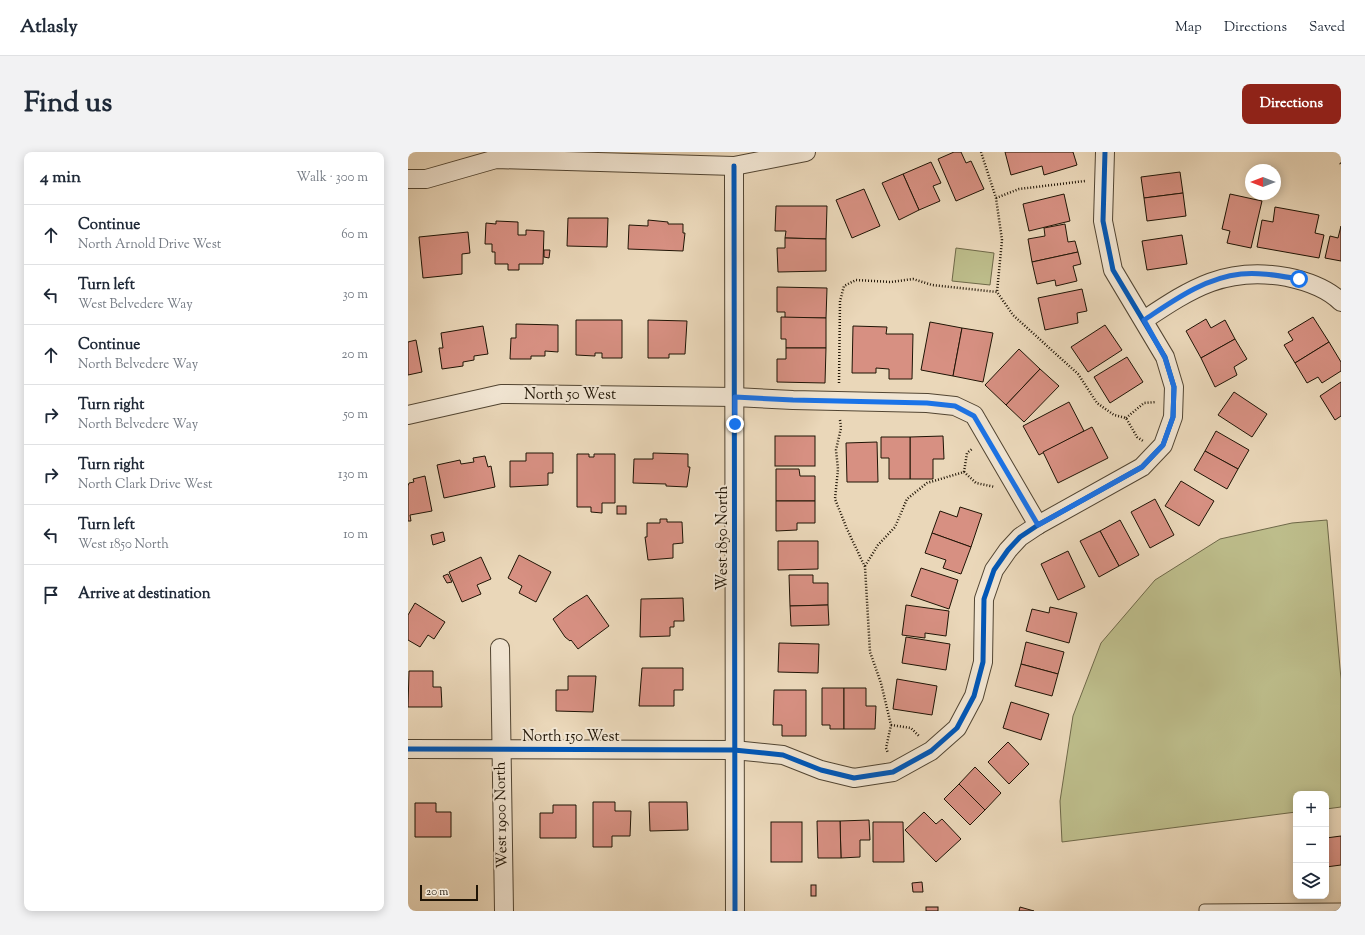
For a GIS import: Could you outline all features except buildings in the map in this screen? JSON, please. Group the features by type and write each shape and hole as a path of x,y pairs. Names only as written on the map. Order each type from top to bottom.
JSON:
{"street":[{"path":"408,179 426,179 496,159 593,157 734,166 806,152"},
{"name":"North 150 West","path":"408,749 734,750 783,755 820,770 854,778 893,772 931,752 957,728 974,696 983,662 984,599 994,570 1020,537 1038,525 1142,467 1163,445 1173,417 1174,387 1165,358 1144,320 1113,270 1103,221 1105,152"},
{"name":"West 1850 North","path":"734,166 735,911"},
{"path":"1144,320 1187,292 1215,280 1240,274 1270,274 1299,279 1332,293 1341,302"},
{"name":"North 50 West","path":"408,414 501,394 735,397 927,403 955,406 974,416 1038,525"},
{"name":"West 1900 North","path":"500,648 504,911"}],"lane":[{"path":"1204,911 1204,909 1341,908"}],"path":[{"path":"981,152 996,198 1002,240 997,292 1013,315 1078,374 1097,403 1114,414 1126,418 1137,437 1144,442"},
{"path":"996,198 1019,189 1090,181"},
{"path":"839,391 840,301 844,286 856,280 891,282 913,279 932,285 997,292"},
{"path":"1126,418 1144,403 1158,402"},
{"path":"840,417 841,428 836,450 838,469 835,498 864,567 870,652 881,683 891,725 886,748 888,754"},
{"path":"964,472 967,453 976,445"},
{"path":"864,567 878,545 895,527 907,498 927,483 964,472"},
{"path":"964,472 976,483 993,488 999,486"},
{"path":"891,725 912,728 919,736"}],"green space":[{"path":"956,248 994,253 990,285 952,281"},
{"path":"1327,520 1341,679 1341,807 1329,809 1329,791 1293,791 1293,812 1062,842 1060,801 1073,716 1101,643 1155,580 1220,539 1292,523"}],"cycle path":[{"path":"408,749 734,750 783,755 821,770 854,778 893,772 931,751 957,728 974,696 983,662 984,599 994,570 1008,550 1020,537 1038,525 1142,467 1163,445 1173,417 1174,387 1165,357 1113,270 1103,221 1105,152"},
{"path":"734,166 735,911"}],"route":[{"path":"735,424 735,397 927,403 955,406 974,416 1038,525 1142,467 1163,445 1173,417 1174,387 1165,358 1144,320 1187,292 1215,280 1240,274 1270,274 1299,279"}]}
